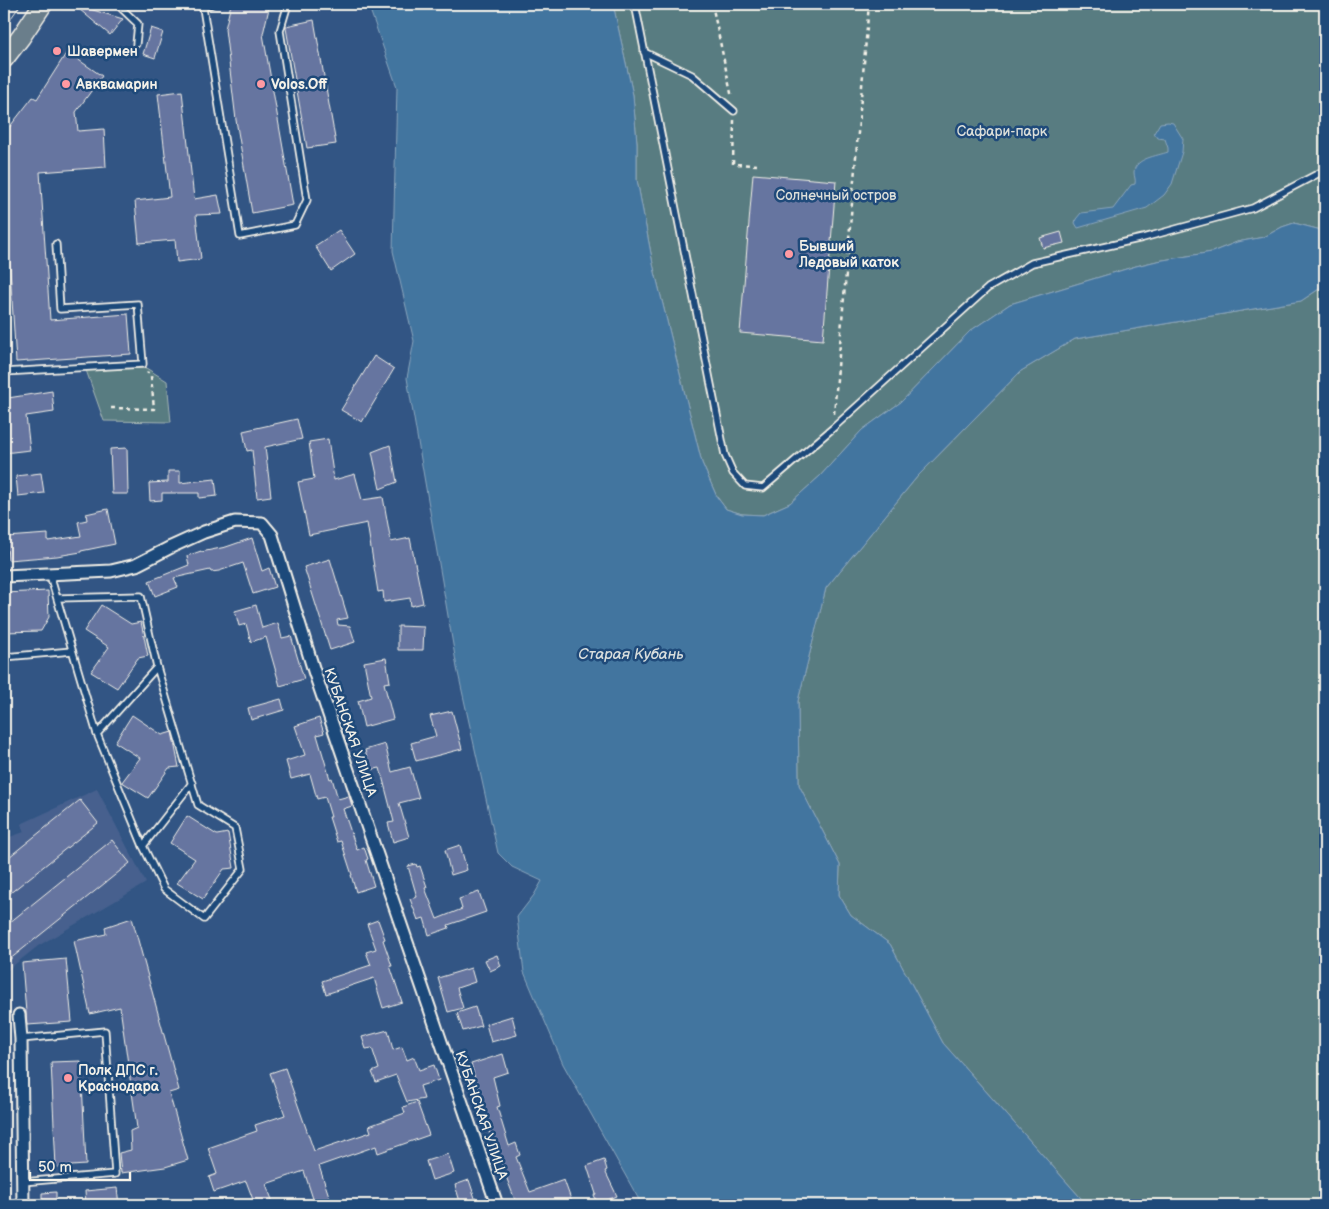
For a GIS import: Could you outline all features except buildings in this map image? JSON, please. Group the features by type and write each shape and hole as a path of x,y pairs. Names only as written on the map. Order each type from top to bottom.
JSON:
{"main road":[{"path":"4,59 43,4"}],"street":[{"name":"КУБАНСКАЯ УЛИЦА","path":"4,576 111,571 136,565 204,532 235,522 262,523 272,535 314,671 497,1205"},
{"path":"19,1015 23,1205"}],"lane":[{"path":"117,4 138,24 136,44"},
{"path":"212,4 200,6 240,236 295,225 307,200 280,31 288,4"},
{"path":"635,4 725,455 733,473 745,486 763,488 833,428 988,288 1032,263 1143,238 1253,208 1325,170"},
{"path":"644,52 692,75 734,111"},
{"path":"4,372 143,364 138,304 60,309 56,244"},
{"path":"50,575 97,734 143,846 164,889 204,919 243,869 235,828 198,805 157,667 141,596 58,598"},
{"path":"4,656 72,651"},
{"path":"97,734 157,667"},
{"path":"143,846 192,783"},
{"path":"21,1039 105,1031 115,1174 22,1182"}],"path":[{"path":"833,428 869,4"},
{"path":"4,258 9,257"},
{"path":"111,408 154,409 151,376"}],"shaded area":[{"path":"97,789 146,883 38,946 4,973 4,839 24,832 21,824"}],"green space":[{"name":"Солнечный остров","path":"613,4 1325,4 1325,227 1321,230 1294,223 1264,237 1237,242 1212,252 1136,266 1010,304 970,331 901,402 862,430 820,476 790,503 763,515 742,514 726,509 717,497 702,463 653,264 637,180 637,143 633,95"},
{"path":"1325,285 1325,1205 1087,1205 943,1043 890,944 851,915 839,895 840,865 799,785 798,701 826,588 917,477 1021,371 1075,339 1301,301"},
{"path":"146,368 167,381 171,422 104,421 86,370"}],"water":[{"name":"Старая Кубань","path":"368,4 613,4 633,95 637,143 637,180 653,264 702,463 717,497 726,509 742,514 763,515 790,503 820,476 862,430 901,402 970,331 1010,304 1136,266 1212,252 1237,242 1264,237 1294,223 1321,230 1325,227 1325,285 1301,301 1075,339 1021,371 917,477 826,588 798,701 799,785 840,865 839,895 851,915 890,944 943,1043 1087,1205 642,1205 563,1064 524,972 517,917 542,881 512,867 498,853 457,668 407,378 414,341 393,251 397,87"},
{"path":"1160,123 1173,123 1183,139 1182,152 1172,184 1164,195 1147,208 1078,228 1075,223 1081,213 1113,209 1131,185 1135,184 1134,172 1138,164 1147,158 1168,152 1165,139 1158,138 1154,133"}],"tram line":[{"path":"4,28 21,4"}],"place":[{"name":"Шавермен","path":"57,51"},
{"name":"Авквамарин","path":"66,84"},
{"name":"Volos.Off","path":"261,84"},
{"name":"Бывший Ледовый каток","path":"789,254"},
{"name":"Полк ДПС г. Краснодара","path":"68,1078"}],"park label":[{"name":"Сафари-парк","path":"1002,131"}]}
